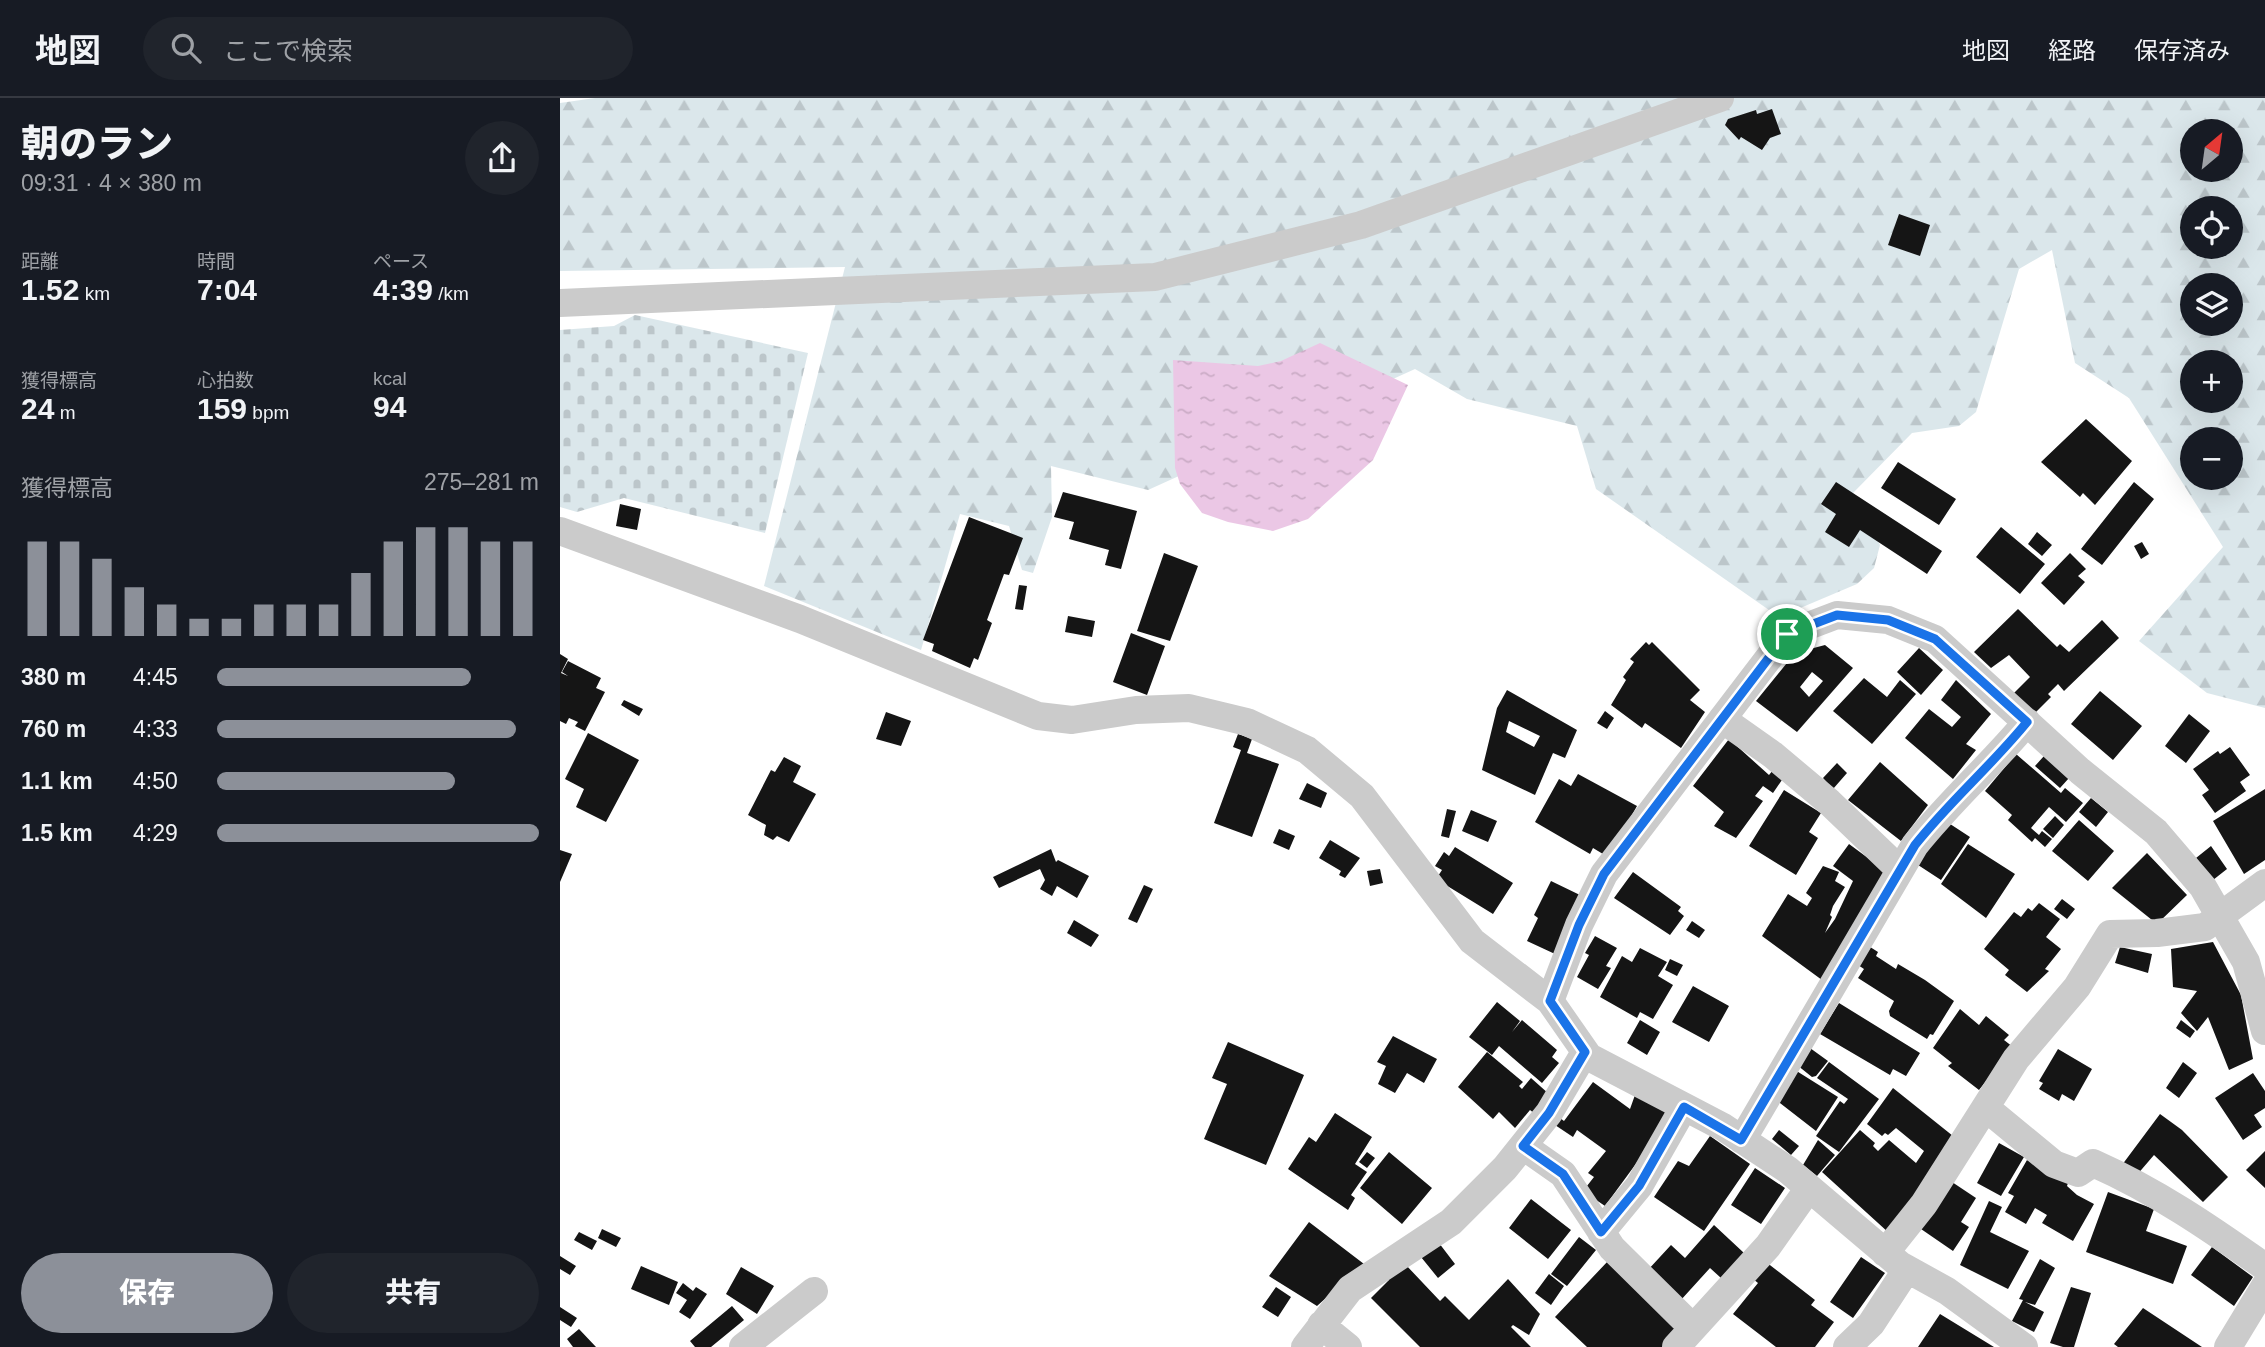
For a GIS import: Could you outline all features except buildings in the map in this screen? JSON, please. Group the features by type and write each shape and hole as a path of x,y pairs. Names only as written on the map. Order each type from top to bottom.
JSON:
{"street":[{"path":"560,303 1155,277 1361,225 1720,98"},
{"path":"560,531 800,619 1038,716 1072,720 1136,710 1189,708 1247,722 1307,750 1362,796 1472,941 1550,1001 1589,1058 1741,1140 1809,1188 1885,1253 1907,1269 1947,1291 2024,1347"},
{"path":"1550,1001 1579,925 1604,874 1787,634 1837,615 1888,620 1935,639 2080,771 2156,832 2203,887 2246,962 2265,1031"},
{"path":"1722,719 1773,755 1829,802 1900,870"},
{"path":"1741,1140 1915,845 1948,803 1992,764 2027,722"},
{"path":"1885,1253 1924,1204 2016,1059 2077,987 2110,934 2157,933 2205,927 2265,883"},
{"path":"1348,1347 1313,1336 1350,1289 1451,1222 1505,1168 1549,1113 1585,1052"},
{"path":"1601,1232 1639,1186 1684,1107"},
{"path":"1986,1108 2054,1164 2078,1173 2093,1163 2139,1183 2201,1221 2265,1267"},
{"path":"1523,1146 1563,1174 1612,1248 1684,1337 1768,1246 1809,1188"},
{"path":"1847,1347 1871,1324 1907,1269"},
{"path":"2228,1347 2265,1286"},
{"path":"743,1347 814,1291"}],"green space":[{"path":"595,98 2265,98 2265,708 2207,693 2139,641 2223,547 2187,490 2243,490 2243,427 2180,427 2180,479 2129,398 2075,363 2052,250 2019,269 1976,412 1959,426 1912,433 1853,493 1880,545 1874,568 1857,584 1779,617 1596,489 1577,426 1467,399 1415,369 1148,490 1051,466 1052,517 1033,573 1022,570 1009,526 960,514 921,650 764,586 845,267 560,271 560,103"},
{"path":"635,315 808,353 765,533 624,498 577,512 560,507 560,330 614,326"}],"water":[{"path":"1320,343 1408,385 1373,460 1308,519 1273,531 1228,522 1202,513 1180,484 1175,468 1173,360 1258,366 1281,361"}],"route":[{"path":"1837,615 1888,620 1935,639 2027,722 1992,764 1948,803 1915,845 1741,1140 1723,1127 1684,1107 1639,1186 1601,1232 1563,1174 1523,1146 1549,1113 1585,1052 1550,1001 1579,925 1604,874 1787,634 1837,615"}]}
